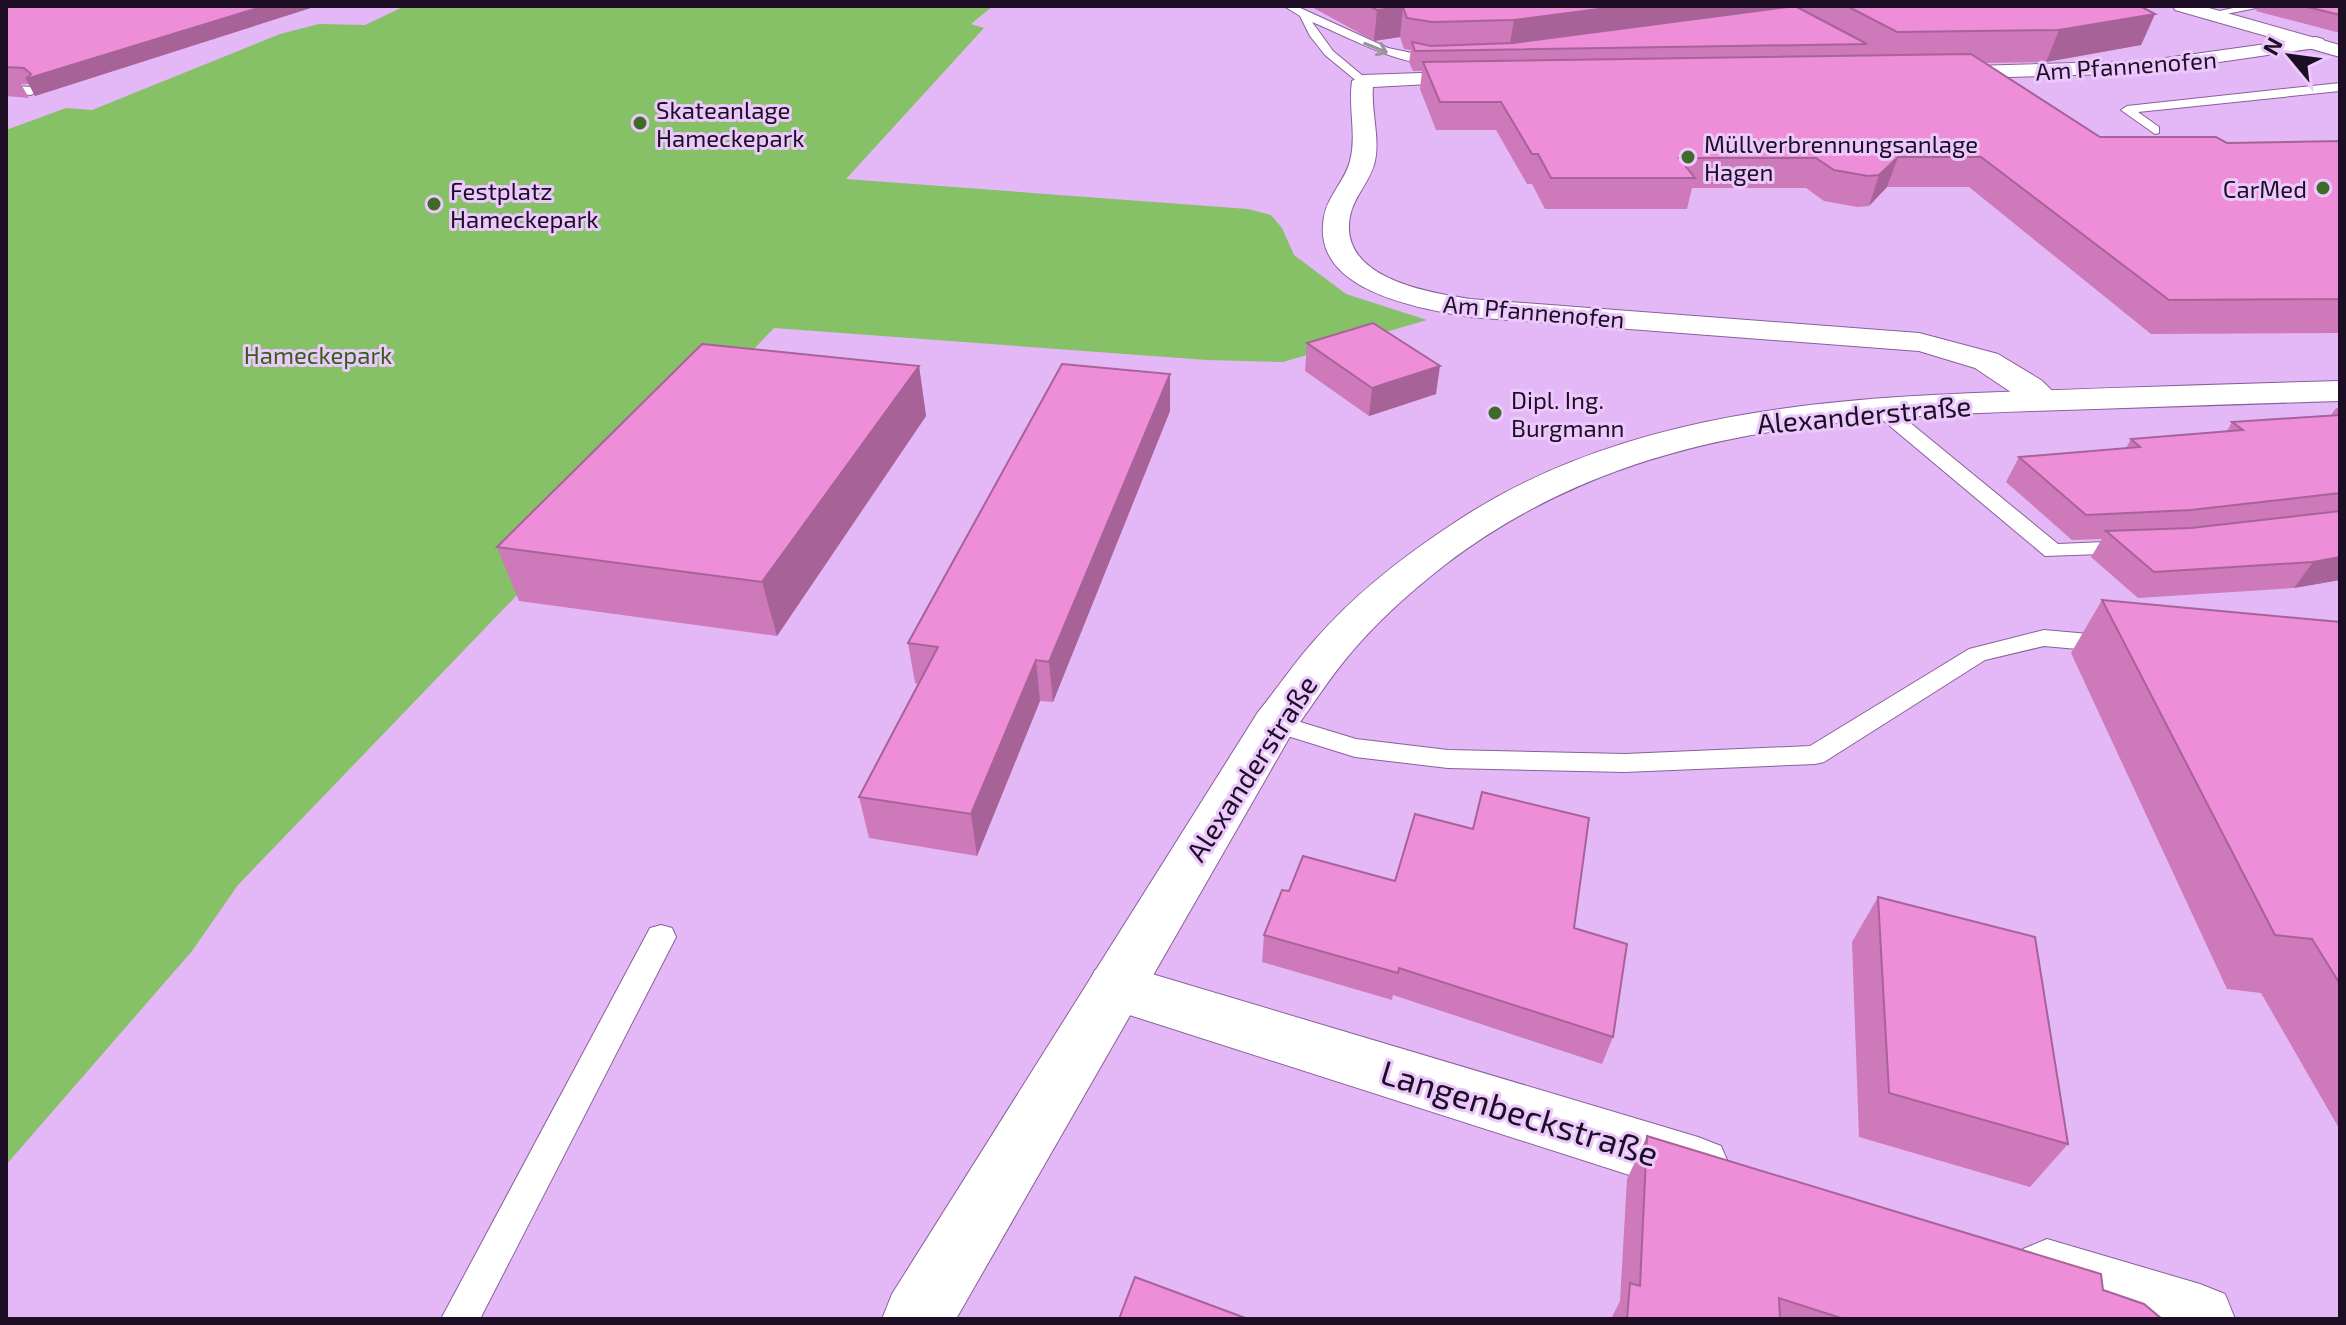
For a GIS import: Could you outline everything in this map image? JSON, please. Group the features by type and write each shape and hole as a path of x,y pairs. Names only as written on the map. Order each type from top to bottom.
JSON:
{"street":[{"path":"2182,6 2328,47"},
{"name":"Am Pfannenofen","path":"1917,73 2144,67 2328,47"},
{"path":"1363,81 1497,77"},
{"name":"Am Pfannenofen","path":"1363,81 1360,95 1365,153 1338,214 1335,236 1342,258 1379,285 1420,299 1470,308 1919,342 1964,351 2007,370 2045,400"},
{"name":"Alexanderstraße","path":"917,1319 1274,723 1318,664 1357,619 1433,555 1501,510 1576,475 1653,447 1792,416 1879,407 2340,391"},
{"name":"Langenbeckstraße","path":"1115,987 1744,1181"},
{"path":"1987,1255 2200,1319"}],"lane":[{"path":"1289,6 1305,17 1332,26 1373,49 1389,54 1450,60"},
{"path":"2211,14 2261,6"},
{"path":"1305,17 1310,29 1339,65 1363,81"},
{"path":"2155,130 2127,110 2340,87"},
{"path":"6,89 31,91"},
{"path":"1879,407 2053,551 2145,547"},
{"path":"1274,723 1355,748 1448,759 1625,763 1815,755 1977,654 2044,638 2138,646"},
{"path":"460,1319 661,937"}],"green space":[{"name":"Hameckepark","path":"405,6 993,6 971,24 984,28 846,179 1248,209 1271,215 1282,228 1294,255 1346,294 1427,320 1283,362 1207,360 774,328 238,885 192,951 6,1165 6,130 66,108 92,110 280,34 319,24 365,25"}],"building":[{"path":"6,6 264,6 26,79 31,74 24,68 6,67"},
{"path":"1369,6 1622,6 1514,20 1432,22 1407,18 1403,7 1377,10"},
{"path":"1795,6 1867,44 1415,51 1412,42 1431,46 1513,43"},
{"path":"1847,6 2140,6 2155,14 2059,30 1897,32"},
{"path":"2303,6 2340,6 2340,15"},
{"path":"1971,54 2100,137 2216,137 2227,143 2340,141 2340,299 2169,300 1981,157 1898,157 1879,175 1868,176 1834,170 1816,158 1679,158 1695,178 1551,178 1538,154 1532,154 1501,102 1440,102 1423,62"},
{"path":"1373,323 1440,366 1372,388 1307,343"},
{"path":"702,344 919,366 762,582 497,547"},
{"path":"1062,364 1170,374 1049,662 1036,660 971,814 859,797 938,647 908,643"},
{"path":"2340,415 2340,493 2191,510 2086,515 2019,457 2140,447 2131,439 2243,430 2232,422"},
{"path":"2340,511 2340,557 2313,562 2154,572 2106,531 2191,528"},
{"path":"2102,600 2340,622 2340,984 2312,939 2275,935"},
{"path":"1482,792 1589,818 1574,928 1627,944 1613,1037 1399,968 1398,973 1264,935 1282,890 1289,891 1303,856 1395,881 1415,814 1473,829"},
{"path":"1878,897 2035,937 2068,1144 1889,1093"},
{"path":"1647,1136 2101,1274 2103,1290 2144,1304 2162,1319 1844,1319 1779,1298 1780,1319 1627,1319 1630,1283 1640,1286"},
{"path":"1135,1277 1248,1319 1119,1319"}],"place":[{"name":"Skateanlage Hameckepark","path":"640,123"},
{"name":"Müllverbrennungsanlage Hagen","path":"1688,157"},
{"name":"CarMed","path":"2323,188"},
{"name":"Festplatz Hameckepark","path":"434,204"},
{"name":"Dipl. Ing. Burgmann","path":"1495,413"}]}
